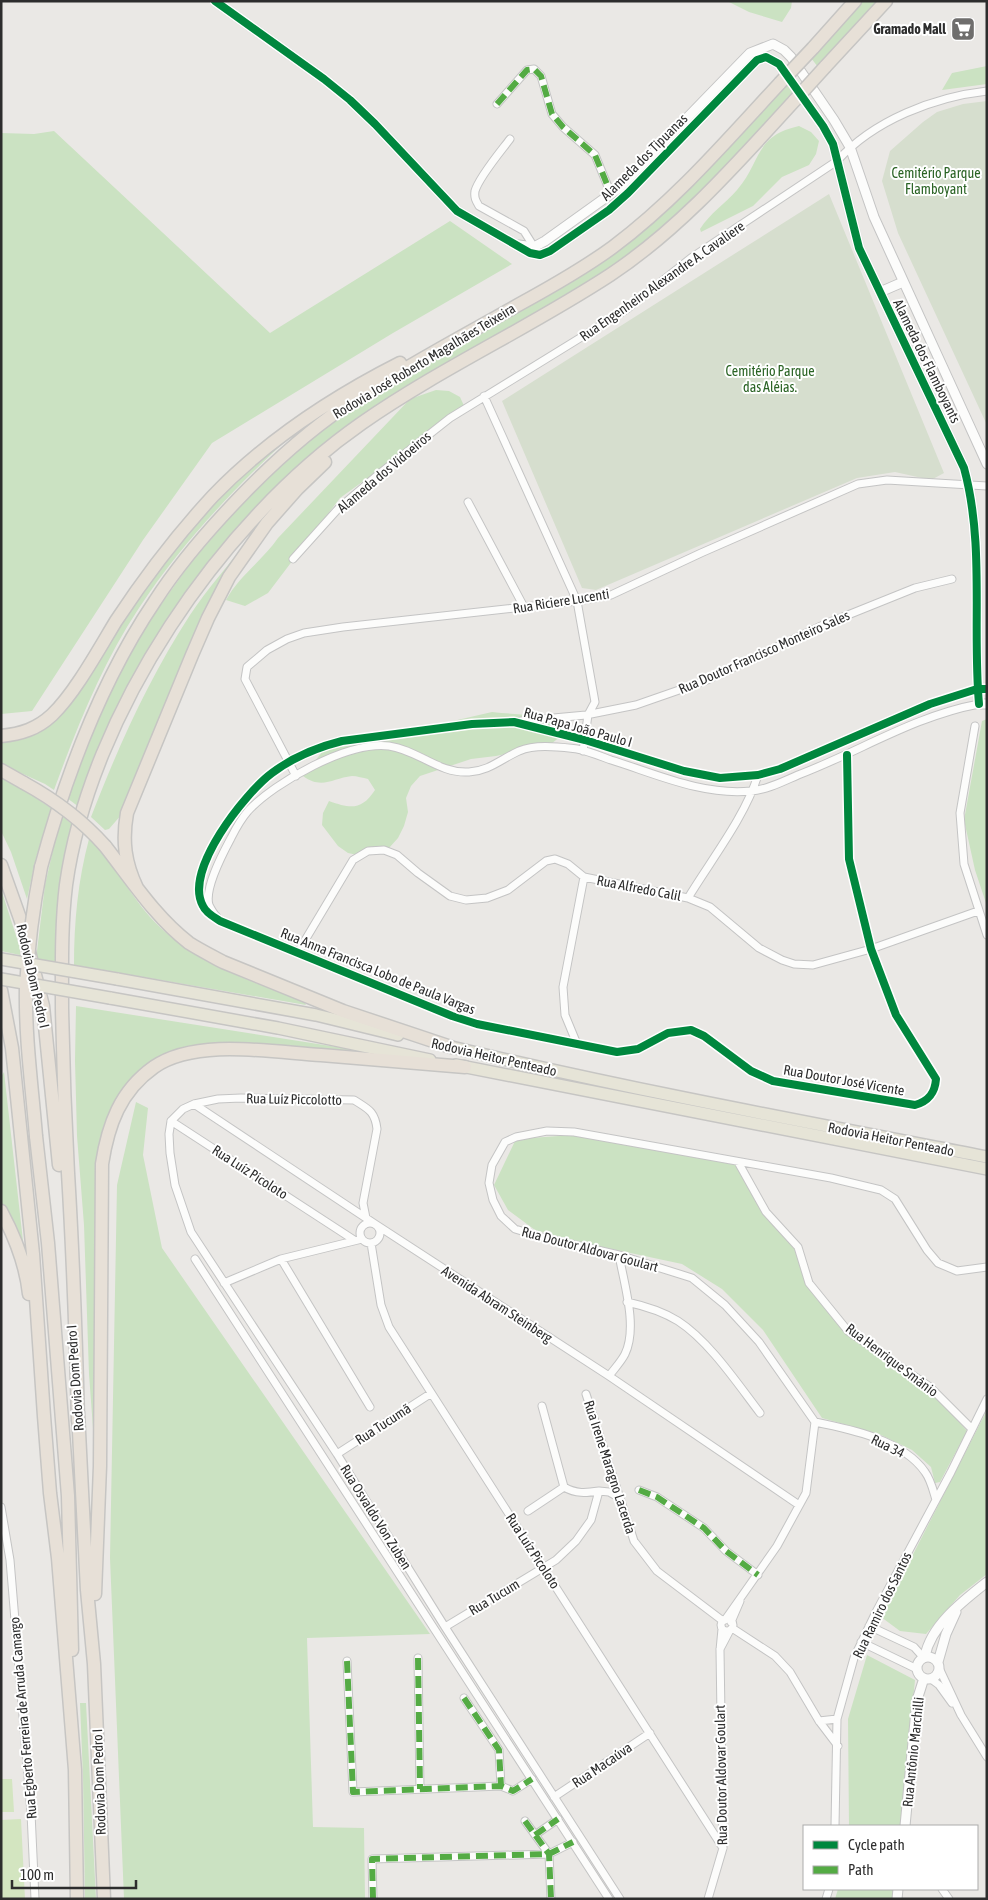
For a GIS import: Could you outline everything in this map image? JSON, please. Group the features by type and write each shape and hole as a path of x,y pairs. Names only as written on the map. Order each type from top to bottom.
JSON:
{"highway":[{"name":"Rodovia José Roberto Magalhães Teixeira","path":"75,1770 68,1496 48,1243 36,1136 26,989 34,904 41,867 62,795 111,676 155,601 207,532 266,470 332,415 356,398 590,263 632,232 695,174 855,1"},
{"name":"Rodovia José Roberto Magalhães Teixeira","path":"78,1420 72,1244 65,1119 61,962 67,880 73,849 99,765 127,701 158,644 187,600 222,554 301,472 338,440 383,408 610,275 657,240 699,201 886,1"},
{"path":"1,736 30,731 54,714 79,680 137,589 173,542 213,496 276,440 344,392 536,295"},
{"path":"137,888 125,853 124,839 127,813 192,655 229,577 267,523 303,483 331,455 419,386"},
{"path":"1,770 65,808 94,834 150,904 190,944 223,962 344,1011 451,1047"},
{"name":"Rodovia Dom Pedro I","path":"1,864 22,924 43,1006 55,1108 94,1664 104,1899"},
{"name":"Rodovia Dom Pedro I","path":"1,990 11,1038 19,1103 33,1254 50,1493 58,1558 75,1770 77,1899"},
{"path":"94,1664 100,1466 102,1164 111,1121 120,1104 130,1088 155,1066 169,1058 207,1050 264,1051 465,1067"},
{"path":"1,1211 22,1260 28,1285 39,1430 50,1493"}],"main road":[{"name":"Rodovia Heitor Penteado","path":"1,959 316,1015 512,1062 706,1103 987,1157"},
{"name":"Rodovia Heitor Penteado","path":"1,979 278,1028 465,1067 987,1169"}],"street":[{"path":"215,1 324,79 350,100 457,211 514,244 534,247"},
{"path":"766,57 773,44"},
{"name":"Alameda dos Tipuanas","path":"514,244 530,253 540,255 550,251 616,203 684,128 722,81 750,53 773,44"},
{"name":"Alameda dos Flamboyants","path":"773,44 784,50 791,57 850,147 874,217 987,464"},
{"name":"Alameda dos Tipuanas","path":"534,247 546,241 611,194 729,88 757,60 766,57"},
{"name":"Alameda dos Flamboyants","path":"766,57 779,64 824,126 833,144 859,248 959,456 972,504 983,704"},
{"path":"497,104 527,70 534,69 541,76 552,114 563,127 595,155 616,203"},
{"path":"722,81 729,88"},
{"path":"837,161 850,147 892,120 923,105 952,96 987,91"},
{"path":"510,138 479,183 475,192 475,200 479,206 524,231 534,247"},
{"name":"Rua Engenheiro Alexandre A. Cavaliere","path":"484,396 627,309 691,258 837,161"},
{"path":"579,216 587,225"},
{"path":"880,292 903,282"},
{"path":"484,396 577,601 595,702 588,715 583,751"},
{"name":"Alameda dos Vidoeiros","path":"293,559 338,509 379,474 450,418 484,396"},
{"name":"Rua Riciere Lucenti","path":"296,776 245,679 247,667 267,650 287,639 304,633 343,627 577,601 611,594 858,484 887,480 987,486"},
{"path":"468,502 524,607"},
{"name":"Rua Doutor Francisco Monteiro Sales","path":"514,722 588,715 636,705 705,681 823,625 915,588 952,579"},
{"path":"977,579 987,579"},
{"name":"Rua Papa João Paulo I","path":"220,921 208,913 202,905 199,883 215,842 226,823 271,773 324,746 342,741 472,724 514,722 585,740 684,772 720,778 758,775 780,769 930,704 982,689"},
{"name":"Rua Papa João Paulo I","path":"220,921 210,906 209,893 213,878 228,844 248,811 266,795 296,776 329,758 346,752 370,747 389,746 413,754 445,770 467,773 491,768 519,751 539,747 583,751 691,786 722,791 753,792 820,767 913,723 956,708 983,704"},
{"path":"975,726 960,813 964,864 987,935"},
{"name":"Rua Doutor José Vicente","path":"617,1052 638,1049 668,1033 692,1030 704,1036 751,1071 773,1081 916,1105 926,1102 932,1095 936,1079 896,1015 871,950 849,859 847,755"},
{"path":"688,898 753,792 758,775"},
{"name":"Rua Alfredo Calil","path":"298,952 353,860 368,851 384,850 397,855 450,896 466,900 487,898 508,890 546,861 555,859 568,864 584,877 688,898 710,906 759,948 794,964 813,965 871,950 978,911"},
{"path":"577,1044 565,1016 563,988 584,877"},
{"name":"Rua Anna Francisca Lobo de Paula Vargas","path":"220,921 452,1016 477,1024 617,1052"},
{"name":"Rua Luíz Piccolotto","path":"194,1104 218,1099 241,1098 354,1100 368,1108 376,1117 377,1129 363,1203 366,1218"},
{"path":"172,1121 183,1109 194,1104"},
{"name":"Avenida Abram Steinberg","path":"194,1104 374,1224 609,1376 800,1505"},
{"name":"Rua Luíz Picoloto","path":"172,1121 354,1240"},
{"name":"Rua Osvaldo Von Zuben","path":"172,1121 169,1134 175,1185 191,1232 337,1454 445,1627 620,1899"},
{"name":"Rua Doutor Aldovar Goulart","path":"720,1650 728,1624 738,1610 740,1600 777,1546 806,1493 815,1422 759,1342 725,1305 692,1278 619,1255 515,1229 501,1216 493,1200 489,1183 492,1165 505,1142 516,1136 547,1131 574,1132 830,1178 881,1190 895,1199 926,1250 938,1263 957,1271 987,1267"},
{"name":"Rua Henrique Smânio","path":"738,1162 766,1212 798,1247 809,1283 848,1331 930,1387 972,1429"},
{"path":"224,1282 281,1259 362,1238 371,1243 379,1238 378,1228 374,1224 365,1225 361,1229 362,1238"},
{"name":"Rua Luíz Picoloto","path":"371,1243 380,1305 389,1327 430,1394 544,1567 723,1848"},
{"path":"609,1376 625,1355 631,1338 631,1324 619,1255"},
{"name":"Rua Osvaldo Von Zuben","path":"195,1259 609,1899"},
{"path":"281,1259 370,1407"},
{"path":"627,1302 652,1308 678,1321 701,1339 760,1413"},
{"name":"Rua Tucumã","path":"337,1454 430,1394"},
{"name":"Rua Irene Maragno Lacerda","path":"586,1394 634,1541 658,1571 728,1624 775,1656 790,1672 818,1721 838,1746"},
{"name":"Rua Ramiro dos Santos","path":"835,1825 837,1719 854,1658 868,1627 936,1500 987,1399"},
{"path":"542,1406 564,1487 572,1492 580,1493 609,1492 620,1498"},
{"name":"Rua 34","path":"815,1422 881,1440 906,1454 924,1470 932,1485 936,1500"},
{"path":"528,1512 564,1487"},
{"path":"639,1490 657,1496 704,1528 726,1551 758,1575"},
{"name":"Rua Tucum","path":"445,1627 556,1560 576,1541 591,1520 599,1491"},
{"name":"Rua Egberto Ferreira de Arruda Camargo","path":"1,1507 10,1560 32,1813 35,1899"},
{"path":"917,1669 936,1632 961,1603 987,1582"},
{"path":"927,1678 937,1676 946,1634 961,1603"},
{"name":"Rua Doutor Aldovar Goulart","path":"708,1899 723,1848 720,1650 722,1628 720,1626 728,1624"},
{"path":"868,1627 914,1647 923,1658"},
{"path":"861,1642 917,1669 921,1676 939,1685 961,1715 987,1757"},
{"path":"923,1658 930,1656 939,1666 961,1715"},
{"path":"418,1658 420,1789"},
{"path":"348,1661 353,1792 501,1786 513,1791 532,1779"},
{"name":"Rua Antônio Marchilli","path":"905,1825 917,1700 927,1678"},
{"path":"464,1698 500,1750 501,1786"},
{"path":"818,1721 837,1719"},
{"name":"Rua Macaúva","path":"554,1797 650,1733"},
{"path":"535,1835 558,1819"},
{"path":"525,1821 549,1854 551,1899"},
{"path":"373,1899 372,1859 549,1854 573,1842"}],"green space":[{"path":"727,1 792,1 791,8 782,22 749,12"},
{"path":"863,1 879,1 818,67 811,58"},
{"path":"987,66 987,84 942,90 952,73"},
{"path":"787,85 794,93 684,210 646,242 606,272 339,435 182,601 79,807 67,798 106,699 131,651 147,624 190,564 241,504 282,464 344,413 670,206 697,181"},
{"name":"Cemitério Parque Flamboyant","path":"987,101 987,425 898,233 882,181 890,151 923,122 937,112 963,104"},
{"path":"799,126 811,132 819,141 816,154 809,165 782,177 753,206 701,232 700,229 704,223 737,190 766,143 784,130"},
{"path":"54,131 270,333 450,221 512,264 393,333 212,443 143,540 32,711 1,714 1,133 34,134"},
{"name":"Cemitério Parque das Aléias.","path":"829,194 944,473 931,480 895,472 857,478 596,590 582,588 502,401"},
{"path":"436,390 449,391 460,397 465,408 340,498 268,593 245,606 226,600 237,584 278,538 410,399"},
{"path":"281,445 205,522 139,608 113,651 91,696 54,790 1,764 1,740 29,737 42,730 189,528 229,486 276,446"},
{"path":"251,537 122,814 109,829 105,830 91,817 112,764 148,688 190,615"},
{"path":"492,712 534,716 550,720 558,723 561,736 551,744 496,756 471,759 420,776 411,786 406,798 408,812 404,826 398,838 389,848 362,856 348,853 338,846 322,825 323,813 329,801 355,806 370,797 375,790 368,779 358,777 345,777 322,783 303,776 323,751"},
{"path":"987,719 987,906 975,870 964,820 982,721"},
{"path":"1,775 51,808 36,858 27,899 11,852 1,831"},
{"path":"61,815 73,825 56,963 36,959 45,885"},
{"path":"89,839 106,857 150,917 183,946 221,968 303,1000 306,1005 74,965 77,901"},
{"path":"1,889 20,948 20,955 1,951"},
{"path":"76,1006 369,1052 372,1055 281,1048 160,1059 106,1124 96,1440 94,1442 89,1374 84,1225 77,1136"},
{"path":"4,1072 23,1241 20,1242 1,1205 1,1077"},
{"path":"136,1102 148,1108 143,1155 162,1248 430,1634 307,1638 313,1827 364,1828 365,1899 124,1899 110,1558 117,1185"},
{"path":"573,1135 737,1165 796,1249 807,1283 846,1332 933,1392 967,1431 940,1482 935,1483 931,1467 912,1450 879,1434 822,1418 763,1330 722,1289 682,1264 579,1242 535,1230 508,1210 494,1185 516,1139"},
{"path":"987,1410 987,1574 960,1595 926,1634 900,1631 881,1617"},
{"path":"867,1655 915,1680 901,1825 849,1825 848,1719"},
{"path":"80,1703 86,1703 96,1899 85,1899"},
{"path":"1,1779 12,1779 14,1812 1,1812"},
{"path":"21,1819 25,1899 1,1899 1,1820"},
{"path":"838,1890 894,1890 893,1899 835,1899"}],"marked path":[{"path":"497,104 527,70 534,69 541,76 552,114 563,127 595,155 611,194"},
{"path":"639,1490 657,1497 704,1528 726,1551 758,1575"},
{"path":"418,1658 420,1789"},
{"path":"347,1661 353,1792 501,1786 513,1791 532,1779"},
{"path":"464,1698 499,1750 501,1786"},
{"path":"535,1835 558,1819"},
{"path":"525,1821 549,1854 551,1899"},
{"path":"373,1899 372,1859 549,1854 573,1842"}],"cycle path":[{"path":"215,1 324,79 350,100 457,211 530,253 540,255 550,251 609,210 628,193 757,60 766,57 779,64 823,126 833,144 859,248 964,468 974,526 976,556 979,704"},
{"path":"847,755 849,859 871,949 896,1015 936,1079 928,1099 915,1105 773,1081 751,1071 704,1036 691,1030 668,1033 638,1049 617,1052 477,1024 452,1016 220,921 210,915 204,908 199,891 202,873 209,854 220,834 247,797 260,783 272,773 297,758 324,746 342,741 472,724 514,722 585,740 684,771 720,778 758,775 780,769 930,704 977,689 987,689"}],"place":[{"name":"Gramado Mall","path":"963,29"}]}
